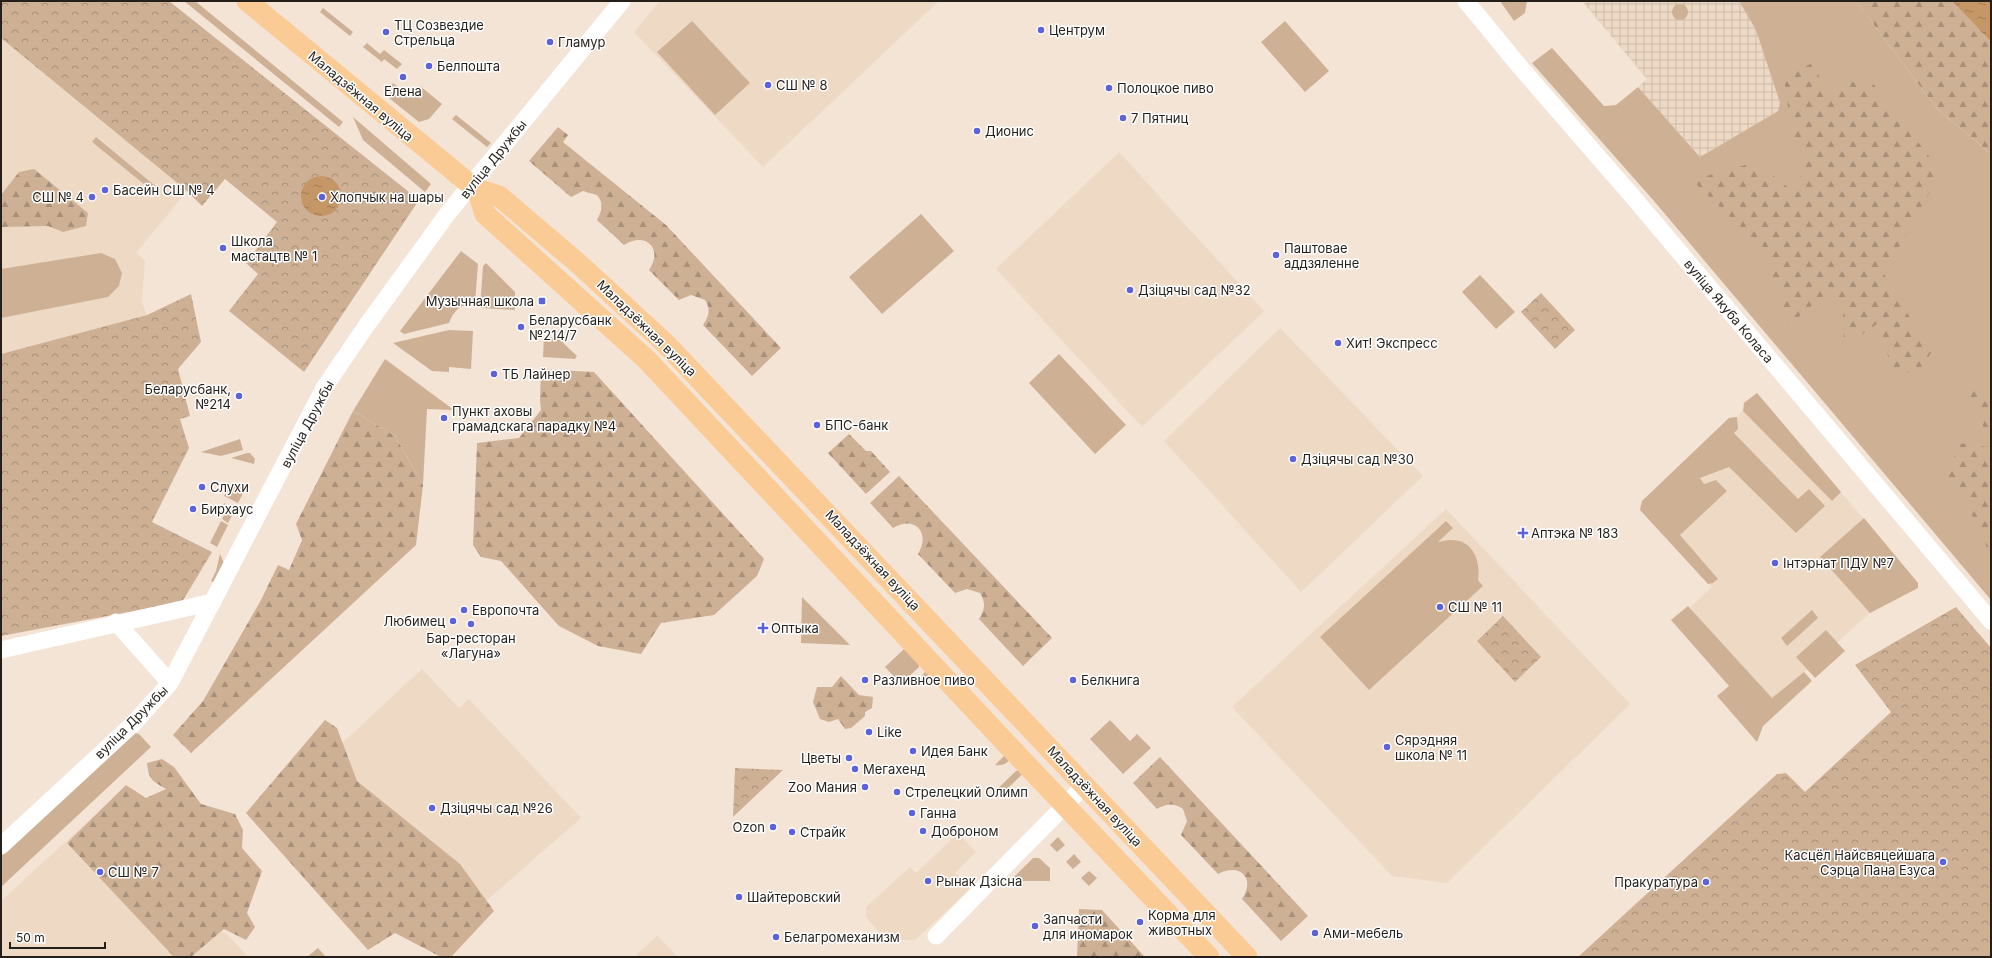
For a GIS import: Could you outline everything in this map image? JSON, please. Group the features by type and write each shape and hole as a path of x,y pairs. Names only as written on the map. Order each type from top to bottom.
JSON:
{"main road":[{"name":"Маладзёжная вуліца","path":"247,1 475,187 499,196 580,266 666,344 1247,957"},
{"name":"Маладзёжная вуліца","path":"475,187 485,214 647,360 1065,806 1209,957"}],"street":[{"name":"вуліца Дружбы","path":"1,846 134,723 170,683 324,388 364,329 448,213 475,187 622,1"},
{"name":"вуліца Якуба Коласа","path":"1466,1 1521,68 1633,197 1991,621"},
{"path":"1,650 116,622 213,602"},
{"path":"116,622 170,683"},
{"path":"936,936 1085,785"}],"shaded area":[{"name":"СШ № 8","path":"660,1 939,1 763,167 634,32"},
{"path":"1582,1 1739,1 1756,29 1780,103 1778,111 1700,157 1638,87 1647,79"},
{"name":"СШ № 4","path":"1,38 187,191 136,253 145,260 142,303 147,315 1,354"},
{"name":"Дзіцячы сад №32","path":"1119,152 1264,311 1142,427 996,269"},
{"name":"Дзіцячы сад №30","path":"1280,328 1423,476 1301,592 1164,441"},
{"path":"1757,393 1918,583 1918,588 1870,613 1763,709 1682,615 1712,587 1640,510 1642,501 1729,418 1737,417 1744,409 1744,403"},
{"name":"СШ № 11","path":"1446,509 1630,704 1447,883 1392,876 1232,707"},
{"name":"Дзіцячы сад №26","path":"422,669 459,708 469,699 581,818 431,949 283,798"},
{"name":"СШ № 7","path":"106,805 223,933 225,932 248,957 1,957 1,901"},
{"name":"Рынак Дзісна","path":"958,833 976,852 955,873 970,889 915,940 885,939 866,917 866,907 910,867 916,873"},
{"path":"657,936 678,957 634,957"}],"green space":[{"path":"1,1 169,1 419,200 304,372 229,311 258,274 246,263 277,222 225,179 202,206 187,191 1,38"},
{"path":"184,1 195,1 343,122 339,127"},
{"path":"1500,1 1527,1 1525,13 1514,21"},
{"path":"1739,1 1856,1 1937,109 1991,154 1991,600 1654,201 1532,63 1552,48 1604,106 1616,105 1638,87 1700,157 1778,111 1780,103 1756,30"},
{"path":"1856,1 1952,1 1991,42 1991,154 1937,109"},
{"path":"1677,4 1683,4 1688,9 1686,18 1683,20 1677,20 1672,15 1672,9"},
{"path":"323,8 353,32 350,36 320,12"},
{"path":"692,21 750,83 715,115 657,52"},
{"path":"1285,21 1329,71 1305,92 1261,42"},
{"path":"367,43 380,54 384,50 402,64 397,69 384,59 382,62 363,47"},
{"path":"1814,62 1824,91 1868,77 1941,172 1884,274 1931,353 1916,374 1891,369 1880,322 1844,347 1843,309 1823,296 1789,325 1761,243 1749,235 1692,180 1756,162 1794,192 1809,155 1792,137 1784,77"},
{"path":"393,83 411,97 420,86 442,104 429,119 419,122 389,98 390,87"},
{"path":"456,115 491,143 487,147 452,119"},
{"path":"353,117 431,184 425,192 363,140"},
{"path":"558,127 568,135 563,142 666,225 781,348 752,376 703,325 707,319 709,309 705,300 691,295 679,300 649,270 653,262 654,255 650,244 639,240 632,241 624,245 597,220 602,207 601,201 597,195 583,191 571,197 529,161"},
{"path":"96,137 159,189 155,193 92,142"},
{"path":"34,169 88,213 86,226 63,232 48,226 1,227 1,195 19,172"},
{"path":"921,214 954,251 882,314 849,277"},
{"path":"461,251 478,264 475,303 459,308 449,323 404,334 400,331"},
{"path":"101,253 115,259 122,273 119,286 108,297 1,318 1,269"},
{"path":"486,263 515,292 515,310 480,308 483,266"},
{"path":"1480,275 1515,312 1496,329 1462,292"},
{"path":"1541,293 1575,330 1555,349 1521,312"},
{"path":"191,294 201,342 178,369 190,416 180,419 189,448 152,522 212,552 182,602 1,636 1,354 147,315"},
{"path":"449,330 473,331 471,369 449,367 449,372 432,371 393,343"},
{"path":"544,337 558,338 577,356 575,359 543,357"},
{"path":"1059,354 1126,425 1095,454 1029,383"},
{"path":"385,359 454,410 427,409 423,485 395,436 353,411"},
{"path":"541,369 594,372 764,559 757,576 714,615 661,623 641,654 598,646 559,626 501,561 481,557 473,545 477,443 519,438 541,410"},
{"path":"1968,376 1991,406 1991,576 1985,539 1964,500 1947,483 1958,443 1988,447 1980,413 1966,405"},
{"path":"1757,393 1841,492 1832,501 1743,411 1744,403"},
{"path":"353,411 395,436 423,485 416,545 191,753 173,735 203,701 261,600 278,565 289,570 302,540 296,524"},
{"path":"1737,417 1738,429 1734,433 1798,499 1809,489 1825,506 1796,533 1729,467 1700,478 1704,484 1716,480 1727,491 1680,535 1718,579 1713,583 1708,584 1640,510 1642,501 1729,418"},
{"path":"849,434 866,451 871,451 890,472 866,494 828,453"},
{"path":"240,439 243,450 221,456 201,452"},
{"path":"250,453 255,459 254,464 231,458"},
{"path":"899,476 1052,638 1023,666 979,619 983,613 984,606 980,593 967,589 955,593 918,554 922,546 923,539 919,528 908,524 893,528 870,503"},
{"path":"227,485 242,486 244,491 238,503 224,496 227,490"},
{"path":"224,503 235,510 228,523 222,519 227,508 223,506"},
{"path":"1864,518 1918,583 1918,588 1870,613 1820,557"},
{"path":"221,521 228,525 217,547 210,543"},
{"path":"1446,521 1453,528 1438,542 1448,540 1458,541 1470,547 1477,559 1479,573 1478,580 1483,586 1369,690 1320,637"},
{"path":"220,554 226,568 219,584 211,581 216,571"},
{"path":"802,597 850,645 801,643"},
{"path":"1688,606 1772,698 1804,672 1812,681 1763,726 1757,742 1717,696 1729,686 1671,620"},
{"path":"1956,607 1991,648 1991,957 1578,957 1777,774 1786,773 1805,792 1891,712 1855,665"},
{"path":"1812,610 1818,618 1787,646 1781,638"},
{"path":"1503,616 1541,657 1515,682 1477,641"},
{"path":"1826,630 1845,651 1815,678 1796,657"},
{"path":"904,649 912,650 919,657 919,667 901,684 885,667"},
{"path":"928,670 1010,759 1006,763 1002,765 995,765 1004,756 930,677 920,686 921,677"},
{"path":"841,676 859,695 873,697 872,708 865,712 865,716 851,728 845,729 838,719 829,722 820,719 813,702 817,687 832,687"},
{"path":"325,720 337,728 357,781 460,864 494,911 451,957 441,957 395,933 368,950 246,813"},
{"path":"1110,720 1130,741 1137,734 1151,748 1123,774 1090,739"},
{"path":"135,733 139,734 151,747 1,887 1,856"},
{"path":"1160,757 1308,916 1281,941 1242,899 1247,885 1244,874 1233,870 1218,874 1181,835 1187,821 1183,809 1170,804 1157,809 1133,783"},
{"path":"162,759 174,767 201,804 235,814 243,830 242,848 262,871 247,913 255,927 246,940 224,929 191,957 174,957 67,843 126,785 146,798 166,789 152,780 147,763"},
{"path":"735,768 783,770 733,817"},
{"path":"1021,770 1025,772 997,798 992,794 1016,771"},
{"path":"1058,837 1065,845 1057,852 1050,845"},
{"path":"1074,854 1081,862 1073,869 1066,862"},
{"path":"1033,858 1039,858 1050,868 1050,881 1010,881"},
{"path":"1089,871 1097,878 1089,886 1081,878"},
{"path":"1079,909 1102,910 1145,957 1077,957"},
{"path":"318,948 326,957 307,957"}],"water":[{"path":"1952,1 1991,1 1991,42"},
{"path":"325,176 332,179 338,185 341,196 340,204 332,213 325,216 317,216 310,213 302,204 301,192 304,185 313,177"}],"place":[{"name":"Центрум","path":"1041,30"},
{"name":"ТЦ Созвездие Стрельца","path":"386,32"},
{"name":"Гламур","path":"550,42"},
{"name":"Белпошта","path":"429,66"},
{"name":"Елена","path":"403,77"},
{"name":"СШ № 8","path":"768,85"},
{"name":"Полоцкое пиво","path":"1109,88"},
{"name":"7 Пятниц","path":"1123,118"},
{"name":"Дионис","path":"977,131"},
{"name":"Басейн СШ № 4","path":"105,190"},
{"name":"СШ № 4","path":"92,197"},
{"name":"Хлопчык на шары","path":"322,197"},
{"name":"Школа мастацтв № 1","path":"223,248"},
{"name":"Паштовае аддзяленне","path":"1276,255"},
{"name":"Дзіцячы сад №32","path":"1130,290"},
{"name":"Музычная школа","path":"542,301"},
{"name":"Беларусбанк №214/7","path":"521,327"},
{"name":"Хит! Экспресс","path":"1338,343"},
{"name":"ТБ Лайнер","path":"494,374"},
{"name":"Беларусбанк, №214","path":"239,396"},
{"name":"Пункт аховы грамадскага парадку №4","path":"444,418"},
{"name":"БПС-банк","path":"817,425"},
{"name":"Дзіцячы сад №30","path":"1293,459"},
{"name":"Слухи","path":"202,487"},
{"name":"Бирхаус","path":"193,509"},
{"name":"Аптэка № 183","path":"1523,533"},
{"name":"Інтэрнат ПДУ №7","path":"1775,563"},
{"name":"СШ № 11","path":"1440,607"},
{"name":"Европочта","path":"464,610"},
{"name":"Любимец","path":"453,621"},
{"name":"Бар-ресторан «Лагуна»","path":"471,624"},
{"name":"Оптыка","path":"763,628"},
{"name":"Разливное пиво","path":"865,680"},
{"name":"Белкнига","path":"1073,680"},
{"name":"Like","path":"869,732"},
{"name":"Сярэдняя школа № 11","path":"1387,747"},
{"name":"Идея Банк","path":"913,751"},
{"name":"Цветы","path":"849,758"},
{"name":"Мегахенд","path":"855,769"},
{"name":"Zoo Мания","path":"865,787"},
{"name":"Стрелецкий Олимп","path":"897,792"},
{"name":"Дзіцячы сад №26","path":"432,808"},
{"name":"Ганна","path":"912,813"},
{"name":"Ozon","path":"773,827"},
{"name":"Доброном","path":"923,831"},
{"name":"Страйк","path":"792,832"},
{"name":"Касцёл Найсвяцейшага Сэрца Пана Езуса","path":"1943,862"},
{"name":"СШ № 7","path":"100,872"},
{"name":"Рынак Дзісна","path":"928,881"},
{"name":"Пракуратура","path":"1706,882"},
{"name":"Шайтеровский","path":"739,897"},
{"name":"Корма для животных","path":"1140,922"},
{"name":"Запчасти для иномарок","path":"1035,926"},
{"name":"Ами-мебель","path":"1315,933"},
{"name":"Белагромеханизм","path":"776,937"}]}
